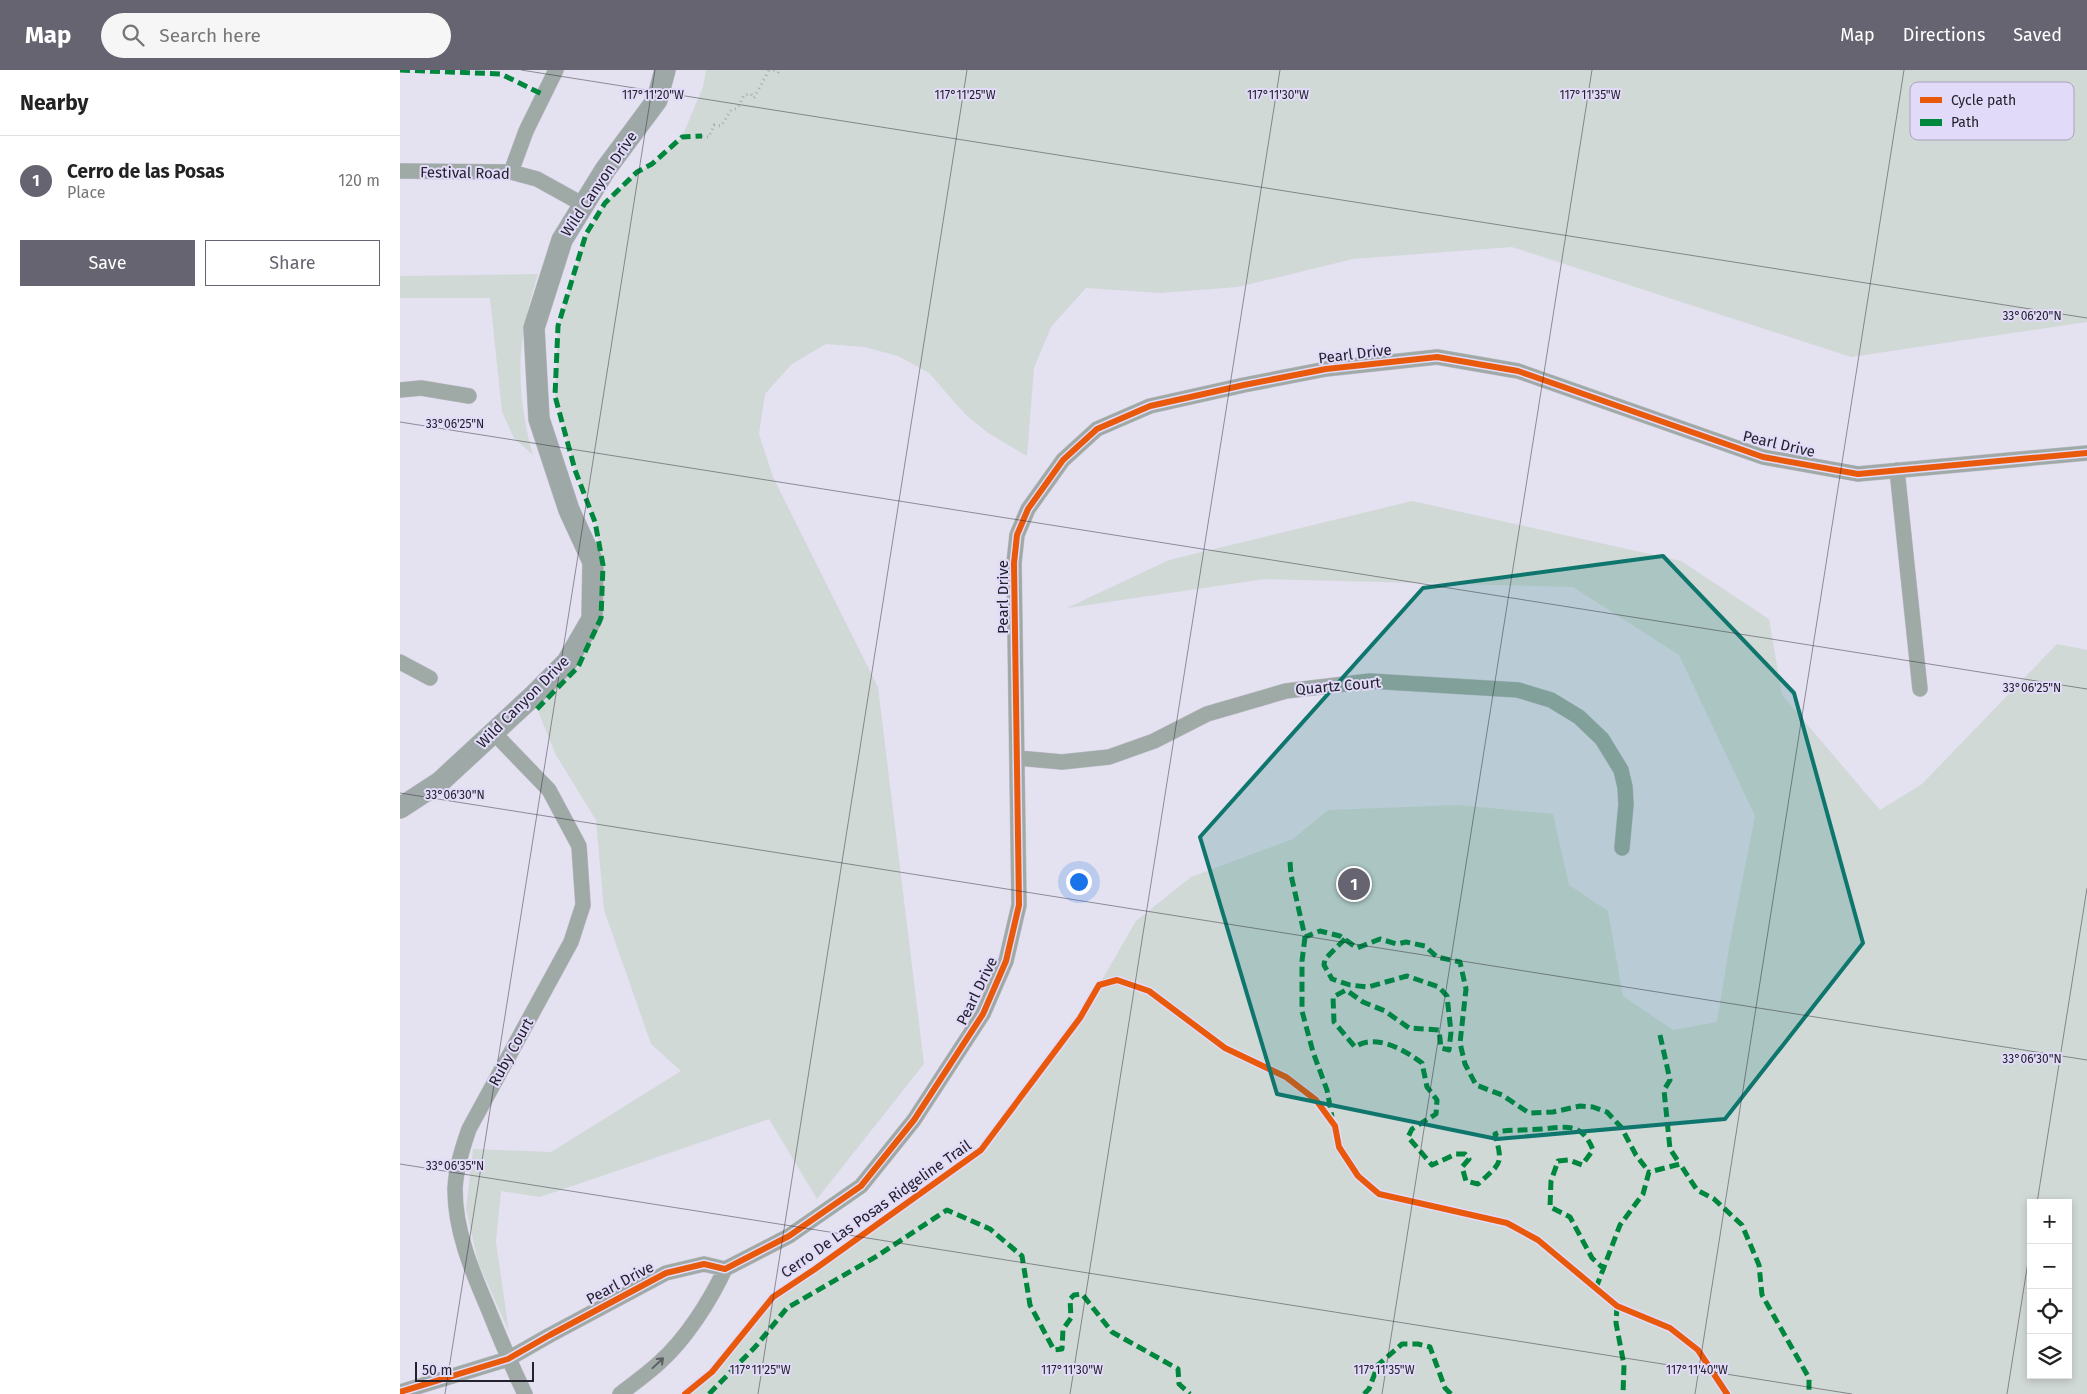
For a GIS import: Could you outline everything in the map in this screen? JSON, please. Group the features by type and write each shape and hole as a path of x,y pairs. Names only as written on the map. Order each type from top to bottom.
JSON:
{"street":[{"path":"511,172 526,132 556,70"},
{"name":"Wild Canyon Drive","path":"400,808 440,782 567,662 592,619 593,562 569,510 539,419 534,328 562,240 605,170 657,100 665,70"},
{"name":"Festival Road","path":"400,171 511,172 537,179 584,205"},
{"name":"Pearl Drive","path":"400,1392 508,1359 666,1273 704,1264 725,1269 789,1236 861,1186 914,1120 983,1014 1006,961 1019,905 1014,574 1018,535 1028,509 1064,460 1097,428 1150,406 1326,369 1437,357 1518,372 1763,457 1858,474 2087,453"},
{"path":"400,390 421,388 469,396"},
{"path":"1897,470 1920,689"},
{"path":"400,662 430,678"},
{"name":"Quartz Court","path":"1018,758 1062,762 1109,757 1154,741 1207,714 1286,692 1370,681 1518,690 1552,700 1579,717 1602,739 1621,770 1625,787 1626,804 1622,848"},
{"name":"Ruby Court","path":"494,732 549,790 579,846 583,905 571,942 469,1130 459,1159 456,1188 458,1217 467,1258 508,1359 525,1394"},
{"path":"620,1394 660,1363 693,1324 713,1294 725,1269"}],"path":[{"path":"702,136 709,136 714,125 721,126 731,110 738,108 744,95 751,94 754,98 769,70"},
{"path":"774,70 778,73 780,70"}],"highlighted area":[{"path":"1663,556 1794,693 1863,943 1725,1119 1497,1139 1277,1094 1200,837 1423,588"}],"shaded area":[{"path":"706,70 2087,70 2087,322 1851,357 1512,247 1353,259 1238,287 1160,293 1086,288 1051,327 1034,368 1027,456 988,433 965,414 929,373 898,356 864,347 826,344 792,364 765,394 759,434 773,477 878,687 924,1064 817,1199 769,1119 540,1197 501,1191 496,1242 509,1332 478,1262 466,1209 473,1149 551,1152 681,1071 651,1044 604,910 596,820 556,755 537,709 578,667 601,618 603,565 595,522 575,470 555,396 558,326 586,234 605,203 637,172 652,164 682,137 703,87"},
{"path":"538,274 524,327 520,366 523,411 533,455 514,438 502,412 490,298 400,298 400,276"},
{"path":"1412,501 1681,561 1769,619 1782,695 1880,810 1922,784 2057,644 2087,650 2087,1394 685,1394 712,1372 773,1297 981,1150 1080,1018 1136,921 1191,877 1293,839 1328,810 1459,805 1553,814 1569,885 1608,911 1623,996 1673,1030 1717,1022 1730,942 1755,816 1679,655 1573,587 1265,579 1067,608 1169,560"}],"marked path":[{"path":"400,70 501,74 544,95"},
{"path":"537,709 578,667 601,618 603,565 595,522 575,470 555,396 558,326 586,234 605,203 637,172 652,164 682,137 702,136"},
{"path":"1290,862 1291,875 1305,937 1320,931 1340,936 1357,948 1380,939 1397,944 1406,942 1425,946 1437,957 1460,962 1466,989 1460,1043 1465,1064 1476,1085 1502,1095 1529,1113 1553,1112 1580,1106 1593,1107 1607,1112 1621,1127 1636,1155 1649,1172"},
{"path":"1305,937 1302,961 1302,1011 1313,1052 1327,1090 1332,1117"},
{"path":"1345,939 1325,959 1324,965 1332,979 1350,985 1368,987 1407,976 1439,987 1447,996 1451,1032 1449,1050 1441,1048 1439,1030 1409,1028 1385,1011 1363,1002 1346,990 1333,997 1334,1022 1355,1047 1363,1043 1381,1042 1407,1053 1422,1063 1427,1087 1437,1100 1436,1114 1412,1129 1408,1137 1432,1165 1456,1154 1465,1154 1469,1159 1462,1167 1466,1181 1478,1184 1496,1167 1498,1162 1499,1152 1495,1134 1502,1131 1566,1127 1579,1131 1589,1141 1593,1150 1582,1165 1569,1160 1558,1161 1551,1181 1550,1207 1570,1217 1592,1258 1604,1269"},
{"path":"1660,1035 1670,1080 1664,1090 1670,1149 1680,1164"},
{"path":"1596,1288 1620,1225 1643,1194 1649,1172 1680,1164 1697,1190 1714,1199 1742,1225 1759,1265 1762,1295 1809,1378 1809,1394"},
{"path":"709,1394 756,1346 787,1308 877,1256 947,1210 990,1229 1022,1256 1030,1305 1054,1350 1062,1349 1063,1329 1071,1318 1070,1299 1074,1295 1082,1294 1112,1332 1178,1369 1179,1384 1190,1394"},
{"path":"1617,1306 1616,1323 1624,1365 1623,1394"},
{"path":"1364,1394 1369,1389 1378,1365 1402,1344 1418,1344 1430,1347 1445,1388 1451,1394"}],"cycle path":[{"path":"400,1392 508,1359 666,1273 704,1264 725,1269 789,1236 861,1186 914,1120 983,1014 1006,961 1019,905 1014,563 1017,535 1028,509 1063,460 1097,429 1150,406 1244,385 1326,369 1437,357 1518,371 1763,457 1858,474 2087,453"},
{"name":"Cerro De Las Posas Ridgeline Trail","path":"685,1394 712,1372 773,1297 981,1150 1080,1018 1099,985 1117,980 1149,991 1225,1048 1286,1077 1316,1100 1335,1126 1339,1147 1358,1176 1379,1194 1507,1223 1538,1240 1617,1306 1670,1328 1698,1350 1727,1394"}],"place":[{"name":"Cerro de las Posas","path":"1354,884"}]}
